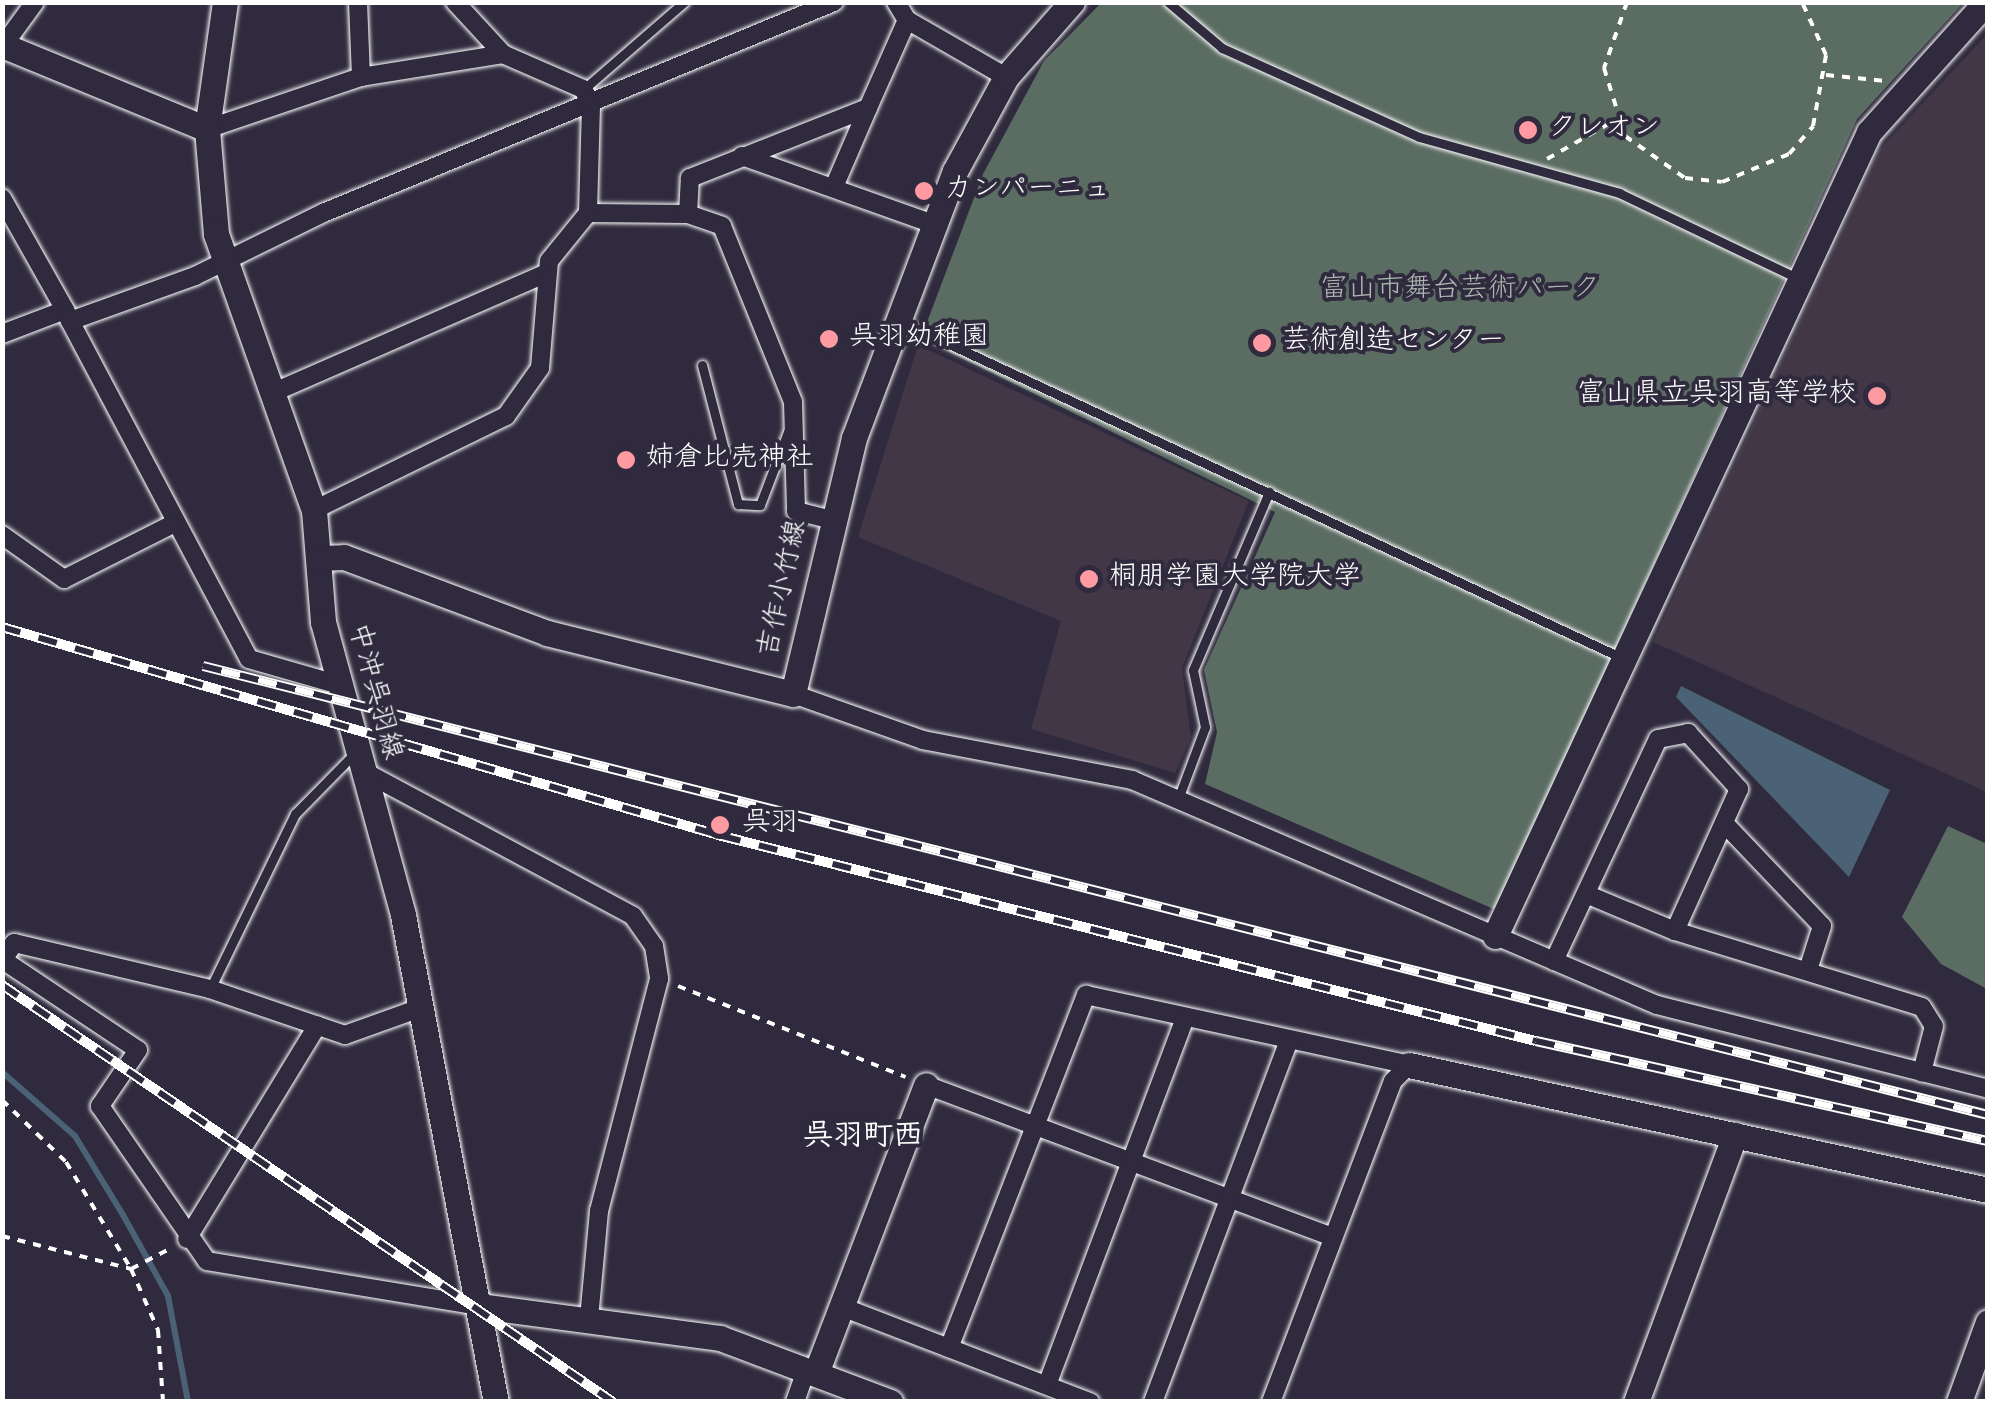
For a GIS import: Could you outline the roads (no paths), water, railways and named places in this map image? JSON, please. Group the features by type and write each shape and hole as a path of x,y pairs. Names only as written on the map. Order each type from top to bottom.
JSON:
{"main road":[{"name":"中沖呉羽線","path":"225,2 208,129 224,260 314,510 336,684 423,1008 496,1402"},
{"name":"吉作小竹線","path":"320,558 344,557 548,633 793,694 831,520 896,319 1006,77 1072,2"},
{"path":"1495,936 1868,132 1986,2"},
{"path":"3,46 208,129"},
{"path":"1409,1065 1988,1190"},
{"path":"811,1371 842,1307 926,1086"},
{"path":"1636,1402 1736,1135"},
{"path":"480,1306 720,1338 890,1402"},
{"path":"1958,1402 1988,1322"}],"street":[{"path":"3,46 35,2"},
{"path":"358,2 361,77"},
{"path":"456,2 503,54 587,96"},
{"path":"2,334 67,316 224,260 587,96 803,8 834,2"},
{"path":"834,186 868,108 899,7 1006,77"},
{"path":"208,129 361,77 503,54"},
{"path":"314,510 506,416 540,368 546,274 588,213 587,96"},
{"path":"688,214 690,178 868,108"},
{"path":"742,156 936,225"},
{"path":"2,198 173,524 250,659 336,684"},
{"path":"588,213 688,214 722,226 793,402 796,511 831,520"},
{"path":"272,392 546,274"},
{"path":"2,534 64,578 173,524"},
{"path":"793,694 922,740 1132,780 1657,1005 1988,1088"},
{"path":"1554,961 1658,739 1688,733 1740,789 1675,932"},
{"path":"360,762 633,916 654,946 659,979 600,1211 590,1318"},
{"path":"1724,824 1822,926 1808,967"},
{"path":"1586,894 1675,932 1808,967 1922,1008 1934,1026 1922,1072"},
{"path":"423,1008 357,1036 210,989 14,943 3,960 138,1050 100,1106 188,1242 221,1266 480,1306"},
{"path":"949,1348 1086,995 1288,1043 1409,1065"},
{"path":"1047,1385 1185,1018"},
{"path":"188,1242 317,1026"},
{"path":"1152,1402 1288,1043"},
{"path":"1272,1402 1393,1081 1409,1065"},
{"path":"926,1086 1332,1237"},
{"path":"842,1307 1090,1402"},
{"path":"795,1402 811,1371"}],"lane":[{"path":"587,96 684,2"},
{"path":"1168,2 1222,48 1419,137 1630,198 1800,279"},
{"path":"896,319 1622,658"},
{"path":"702,366 738,504 760,505 791,422"},
{"path":"1177,802 1205,728 1194,670 1268,492"},
{"path":"210,989 295,814 360,762"}],"water":[{"path":"1681,686 1890,790 1849,877 1676,697"}],"waterway":[{"path":"2,1072 75,1136 123,1215 168,1296 188,1402"}],"railway":[{"path":"2,627 722,836 1536,1041 1988,1141"},
{"path":"203,666 1988,1115"},
{"path":"2,985 613,1402"}],"place":[{"name":"クレオン","path":"1528,130"},
{"name":"カンパーニュ","path":"924,191"},
{"name":"呉羽幼稚園","path":"829,339"},
{"name":"芸術創造センター","path":"1262,343"},
{"name":"富山県立呉羽高等学校","path":"1877,396"},
{"name":"姉倉比売神社","path":"626,460"},
{"name":"桐朋学園大学院大学","path":"1089,579"},
{"name":"呉羽","path":"720,825"}],"district":[{"name":"呉羽町西","path":"863,1139"}],"park label":[{"name":"富山市舞台芸術パーク","path":"1460,291"}]}
